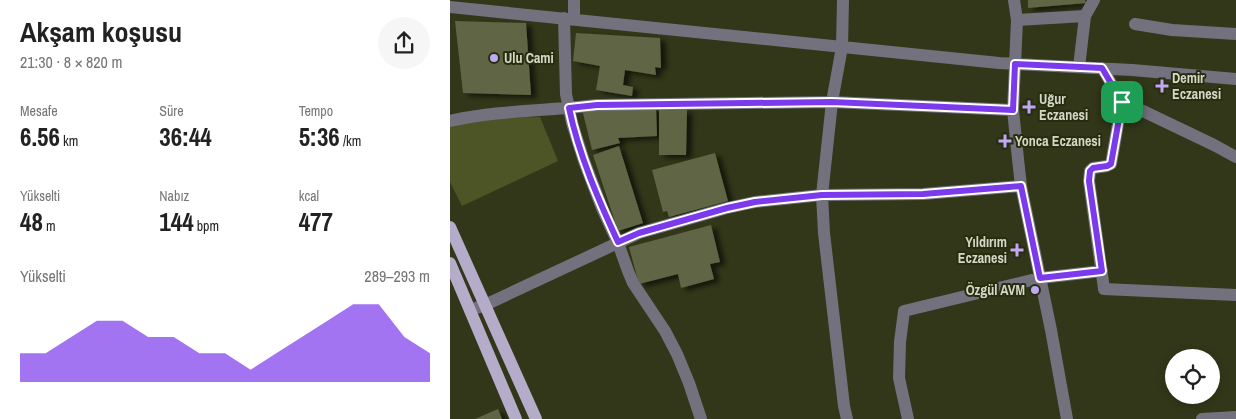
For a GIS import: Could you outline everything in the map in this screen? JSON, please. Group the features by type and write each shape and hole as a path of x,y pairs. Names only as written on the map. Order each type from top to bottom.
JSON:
{"main road":[{"path":"450,227 536,419"},
{"path":"450,263 516,419"}],"street":[{"path":"574,0 569,19 566,94 584,161 628,271 665,330 677,354 701,419"},
{"path":"843,0 842,47 832,102 822,195 830,291 847,419"},
{"path":"1014,0 1017,20 1013,110 1021,186 1067,419"},
{"path":"1079,67 1085,16 1094,0"},
{"path":"450,7 1015,64 1132,70 1236,79"},
{"path":"1017,20 1085,16"},
{"path":"1135,24 1172,30 1236,34"},
{"path":"1102,68 1122,102 1236,157"},
{"path":"450,121 501,112 597,105 832,102 1013,110"},
{"path":"1122,102 1111,164 1093,168 1090,171 1089,181 1104,289 1236,295"},
{"path":"470,310 485,305 639,233 727,208 755,202 822,195 923,194 1021,186"},
{"path":"908,419 899,378 900,342 904,311 1040,278 1102,271"},
{"path":"1202,419 1236,416"}],"green space":[{"path":"540,117 558,161 462,206 450,182 450,126 471,118"}],"building":[{"path":"1028,0 1085,0 1086,3 1028,8"},
{"name":"Ulu Cami","path":"455,21 526,23 531,95 463,93"},
{"path":"576,33 660,38 661,68 655,67 656,75 625,70 623,85 633,87 632,96 596,90 600,66 573,61"},
{"path":"611,106 656,108 657,136 618,138 620,143 592,150 583,113"},
{"path":"659,110 687,110 686,155 659,155"},
{"path":"619,146 643,223 618,231 593,155"},
{"path":"715,153 728,201 669,217 667,211 663,212 652,170"},
{"path":"711,225 720,262 710,264 714,279 681,288 678,274 639,284 629,247"},
{"path":"498,409 502,419 475,419"}],"place":[{"name":"Ulu Cami","path":"494,58"},
{"name":"Demir Eczanesi","path":"1162,86"},
{"name":"Uğur Eczanesi","path":"1029,107"},
{"name":"Yonca Eczanesi","path":"1005,141"},
{"name":"Yıldırım Eczanesi","path":"1017,250"},
{"name":"Özgül AVM","path":"1035,290"}],"route":[{"path":"1015,64 1102,68 1122,102 1111,164 1093,168 1090,171 1089,181 1102,271 1040,278 1021,186 923,194 822,195 755,202 639,233 618,242 602,208 584,161 569,108 597,105 832,102 1013,110 1015,64"}]}
